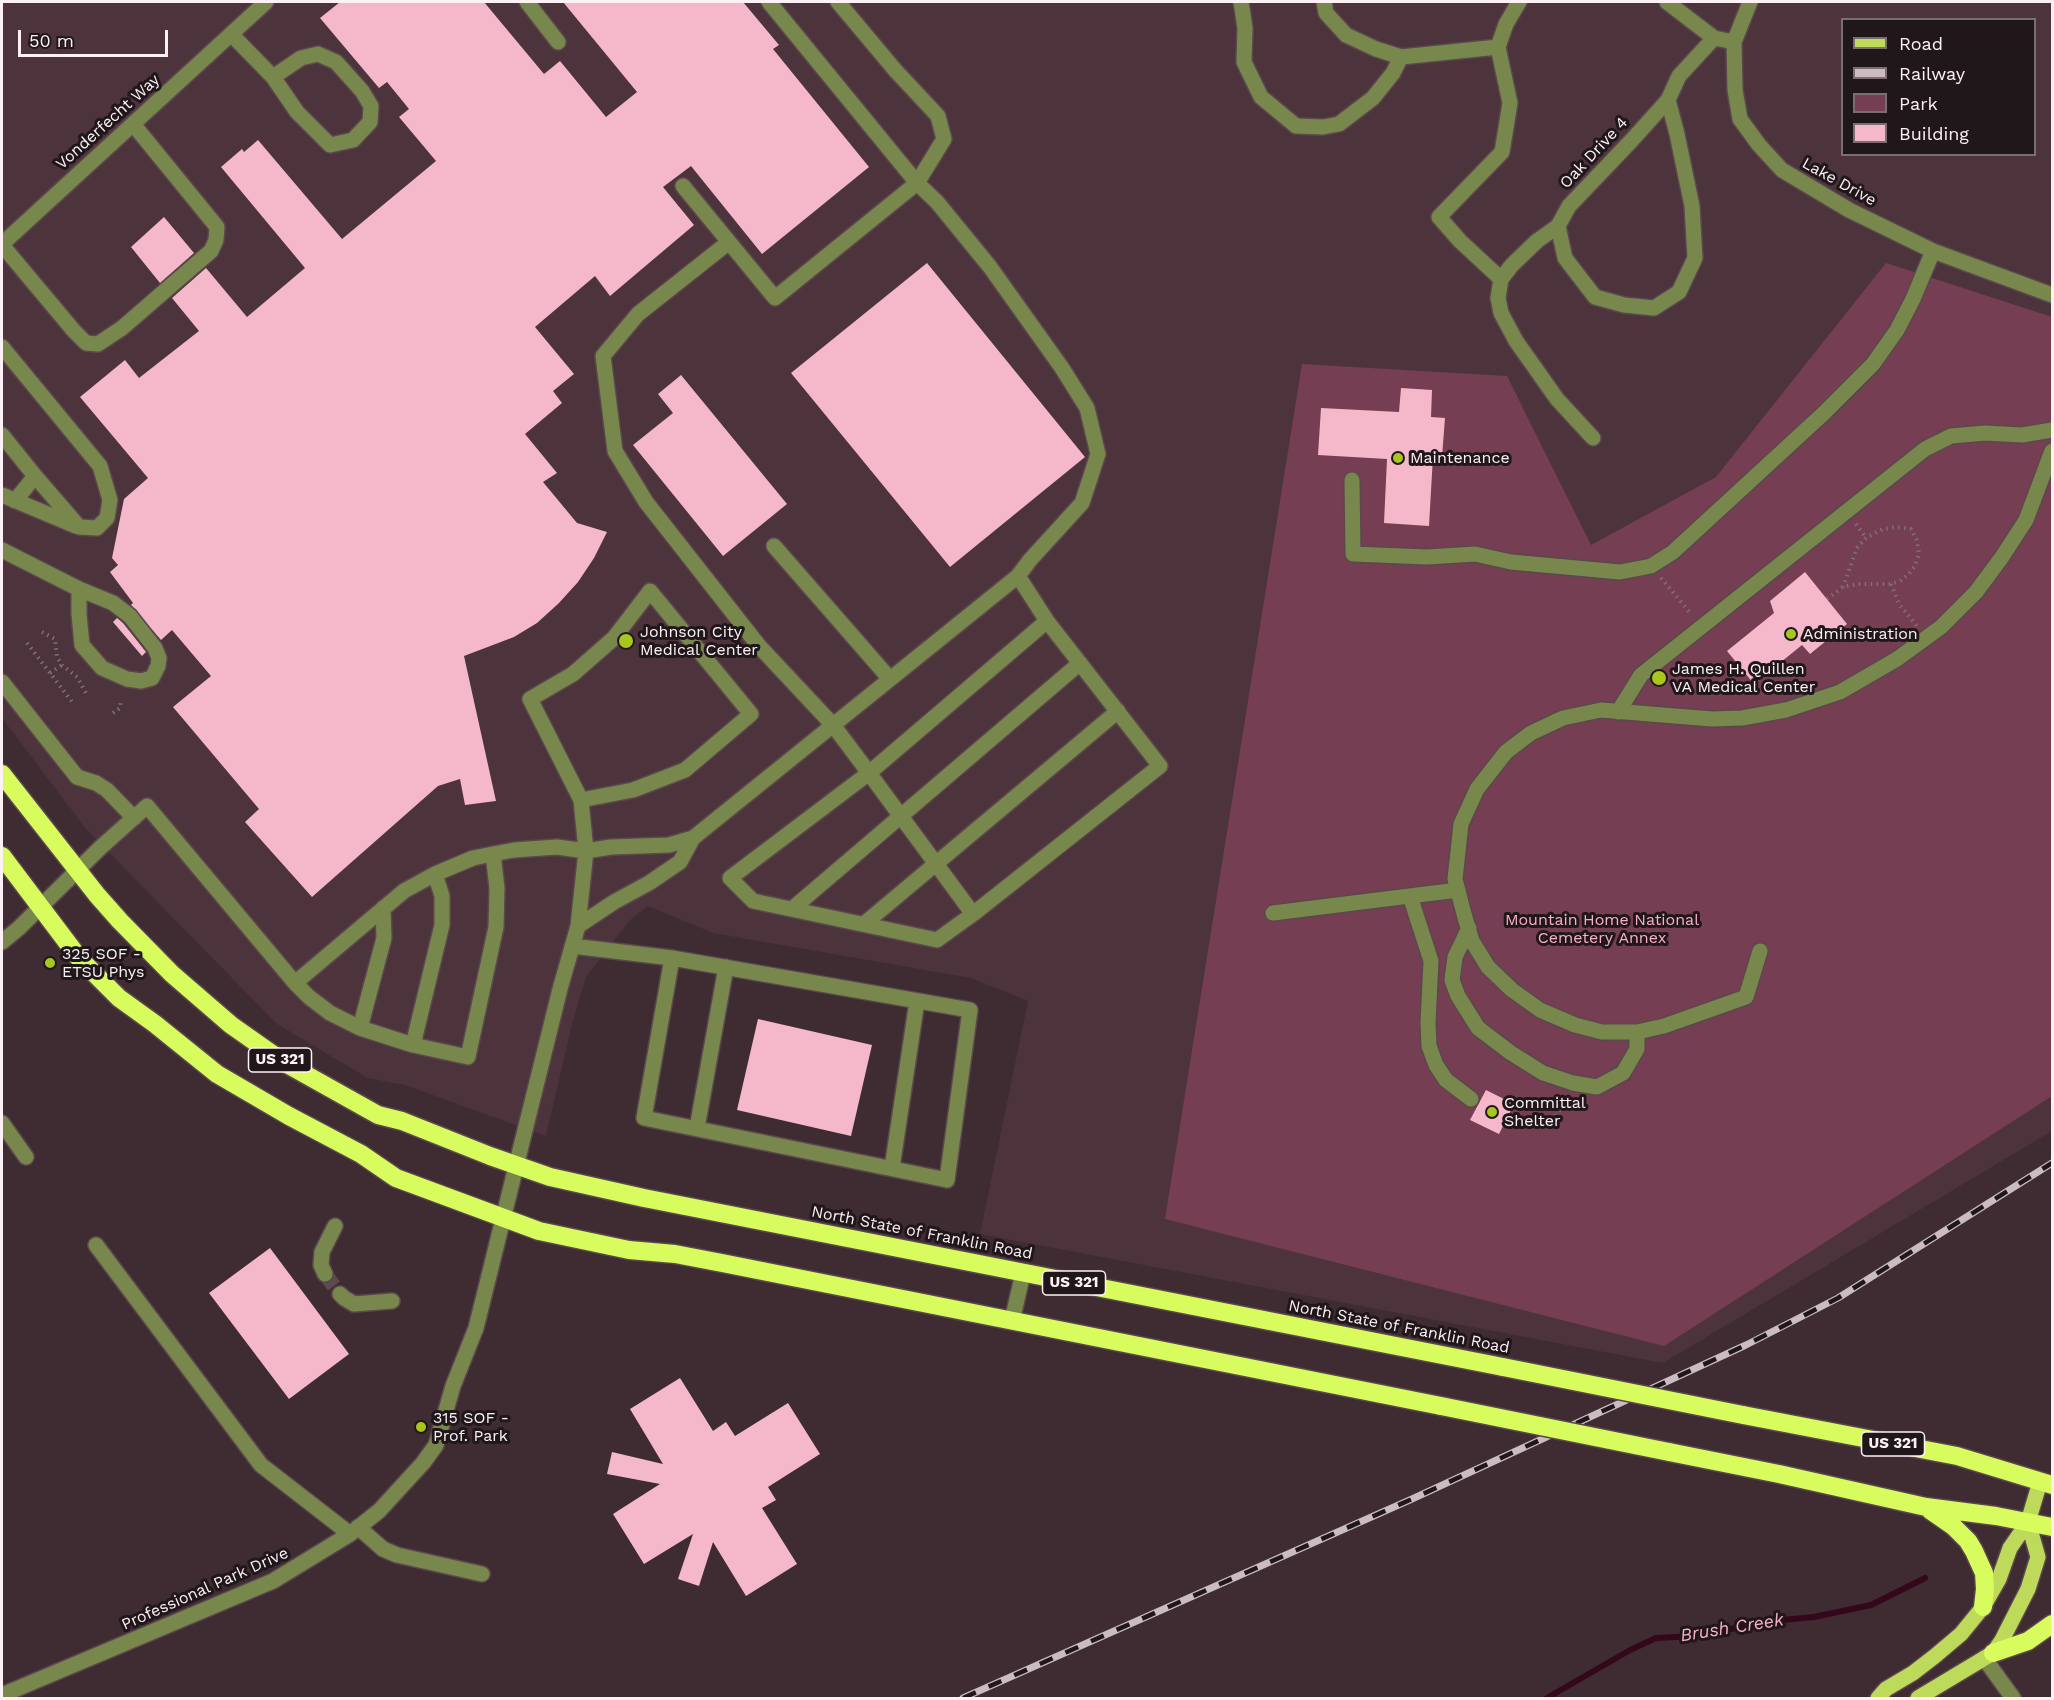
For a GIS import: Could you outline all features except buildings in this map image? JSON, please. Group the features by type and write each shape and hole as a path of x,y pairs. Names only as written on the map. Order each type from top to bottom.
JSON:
{"highway":[{"name":"North State of Franklin Road","path":"2,774 120,921 172,974 231,1025 285,1064 378,1116 402,1121 517,1166 550,1177 644,1198 1957,1456 2046,1483"},
{"name":"US 321","path":"2,856 80,958 119,998 217,1074 361,1154 396,1178 539,1231 629,1250 675,1254 1441,1406 1779,1474 1926,1507 2052,1527"},
{"path":"1926,1507 1953,1526 1968,1541 1974,1551 1984,1573 1983,1607"},
{"path":"1988,1656 2028,1641 2052,1624"}],"main road":[{"path":"1878,1698 1886,1689 1913,1673 1961,1634 1983,1607 1999,1579 2010,1548 2028,1522 2046,1483"},
{"path":"1918,1698 1988,1656 2002,1640 2022,1602 2038,1557 2028,1522"}],"street":[{"name":"Vonderfecht Way","path":"2,244 266,2"},
{"path":"526,2 558,42"},
{"path":"295,983 419,881 473,858 514,850 557,848 586,851 669,845 693,838 1018,576 1082,503 1098,454 1087,408 1062,368 990,267 937,202 917,183 769,2"},
{"path":"683,186 775,298 917,183 944,139 938,116 895,70 838,2"},
{"path":"1241,2 1245,28 1244,62 1261,97 1296,126 1323,127 1340,124 1373,98 1393,73 1401,57"},
{"path":"1324,2 1326,13 1346,34 1376,50 1401,57 1498,47"},
{"path":"1501,279 1460,241 1439,217 1502,152 1510,103 1498,47 1506,24 1519,2"},
{"path":"1667,2 1714,39 1734,42"},
{"name":"Lake Drive","path":"1750,2 1734,42 1735,90 1740,119 1759,145 1782,170 1849,210 1933,251 2052,295"},
{"path":"231,34 273,77 297,112 330,145 353,140 370,122 371,106 362,91 336,62 318,54 301,58 273,77"},
{"name":"Oak Drive 4","path":"1558,226 1569,206 1668,100 1679,76 1714,39"},
{"path":"1593,438 1557,399 1516,341 1501,313 1497,298 1501,279 1537,241 1558,226 1565,258 1595,297 1654,308 1679,292 1695,258 1692,206 1668,100"},
{"path":"2,244 74,331 86,343 98,344 122,328 211,251 216,240 217,226 133,124"},
{"path":"729,242 638,314 603,356 615,451 646,502 759,646 833,725 973,914"},
{"path":"1352,480 1353,554 1427,557 1475,554 1511,562 1620,572 1651,566 1673,552 1824,413 1873,364 1897,330 1914,299 1933,251"},
{"path":"2,347 100,466 110,500 107,518 97,528 79,527 8,498 35,476"},
{"path":"1618,712 1641,675 1924,449 1951,436 1985,433 2022,435 2052,430"},
{"path":"2,435 79,527"},
{"path":"1760,951 1746,997 1664,1026 1637,1032 1602,1032 1540,1010 1512,990 1488,967 1472,941 1455,879 1461,824 1477,789 1506,752 1531,733 1563,718 1601,710 1712,719 1742,718 1786,710 1840,692 1897,659 1941,627 1976,592 2026,520 2052,451"},
{"path":"774,546 890,679"},
{"path":"2,550 79,589 113,603 129,616 142,631 159,658 152,678 141,681 102,668 82,645 78,614 79,589"},
{"path":"1018,576 1047,621 1160,766 937,940 753,901 730,878 869,773 1047,621"},
{"path":"650,591 751,714 684,770 633,790 581,800 530,699 573,674 614,638 650,591"},
{"path":"792,909 1080,663"},
{"path":"2,682 77,777 96,783 107,790 134,818"},
{"path":"864,924 1118,711"},
{"name":"Professional Park Drive","path":"2,1695 273,1581 354,1531 379,1511 423,1463 436,1445 453,1386 476,1328 578,926 586,851 581,800"},
{"path":"2,942 147,806 309,997 330,1013 360,1028 413,1045 468,1057 496,927 497,888 493,854"},
{"path":"578,926 680,862 693,838"},
{"path":"413,1045 442,925 442,896 435,873"},
{"path":"1273,913 1458,890"},
{"path":"1410,896 1431,961 1429,1046 1436,1065 1446,1080 1471,1099"},
{"path":"360,1028 384,938 383,909"},
{"path":"1469,928 1455,957 1452,980 1458,996 1478,1028 1511,1053 1543,1072 1573,1083 1597,1088 1623,1073 1637,1049 1637,1032"},
{"path":"572,946 672,958 970,1010 947,1180 644,1118 672,958"},
{"path":"697,1128 726,968"},
{"path":"892,1168 917,1001"},
{"path":"3,1128 26,1156"},
{"path":"325,1274 321,1265 322,1252 335,1226"},
{"path":"96,1245 261,1465 383,1549 397,1555 482,1574"},
{"path":"1012,1322 1023,1273"},
{"path":"340,1294 354,1304 392,1301"},
{"path":"1988,1656 2013,1698"}],"path":[{"path":"1827,598 1843,587 1858,584 1892,584 1900,581 1915,566 1919,554 1917,540 1911,529 1895,527 1883,529 1866,538 1857,548 1843,587"},
{"path":"1651,566 1701,627"},
{"path":"1892,584 1899,604 1927,638"},
{"path":"42,632 55,639 57,657 62,665 77,678 86,693"},
{"path":"27,643 73,703"},
{"path":"50,673 62,665"},
{"path":"113,713 120,708 121,700"},
{"path":"1511,1120 1537,1126 1556,1117 1573,1083"}],"shaded area":[{"path":"2,2 2052,2 2052,1131 1663,1363 980,1234 1028,1001 971,978 713,933 648,906 630,920 586,977 572,1024 546,1136 405,1085 368,1078 277,1024 86,829 2,718"}],"green space":[{"name":"Mountain Home National Cemetery Annex","path":"1886,263 2052,317 2052,1096 1664,1346 1165,1219 1302,364 1507,376 1591,545 1716,477"}],"waterway":[{"name":"Brush Creek","path":"1547,1698 1630,1650 1656,1638 1694,1636 1772,1621 1814,1617 1871,1605 1925,1578"}],"tunnel":[{"path":"325,1274 340,1294"}],"railway":[{"path":"963,1698 1412,1499 1746,1345 1838,1298 2052,1163"}],"place":[{"name":"Maintenance","path":"1398,458"},
{"name":"Administration","path":"1791,634"},
{"name":"Johnson City Medical Center","path":"626,641"},
{"name":"James H. Quillen VA Medical Center","path":"1659,678"},
{"name":"325 SOF - ETSU Phys","path":"50,963"},
{"name":"Committal Shelter","path":"1492,1112"},
{"name":"315 SOF - Prof. Park","path":"421,1427"}]}
